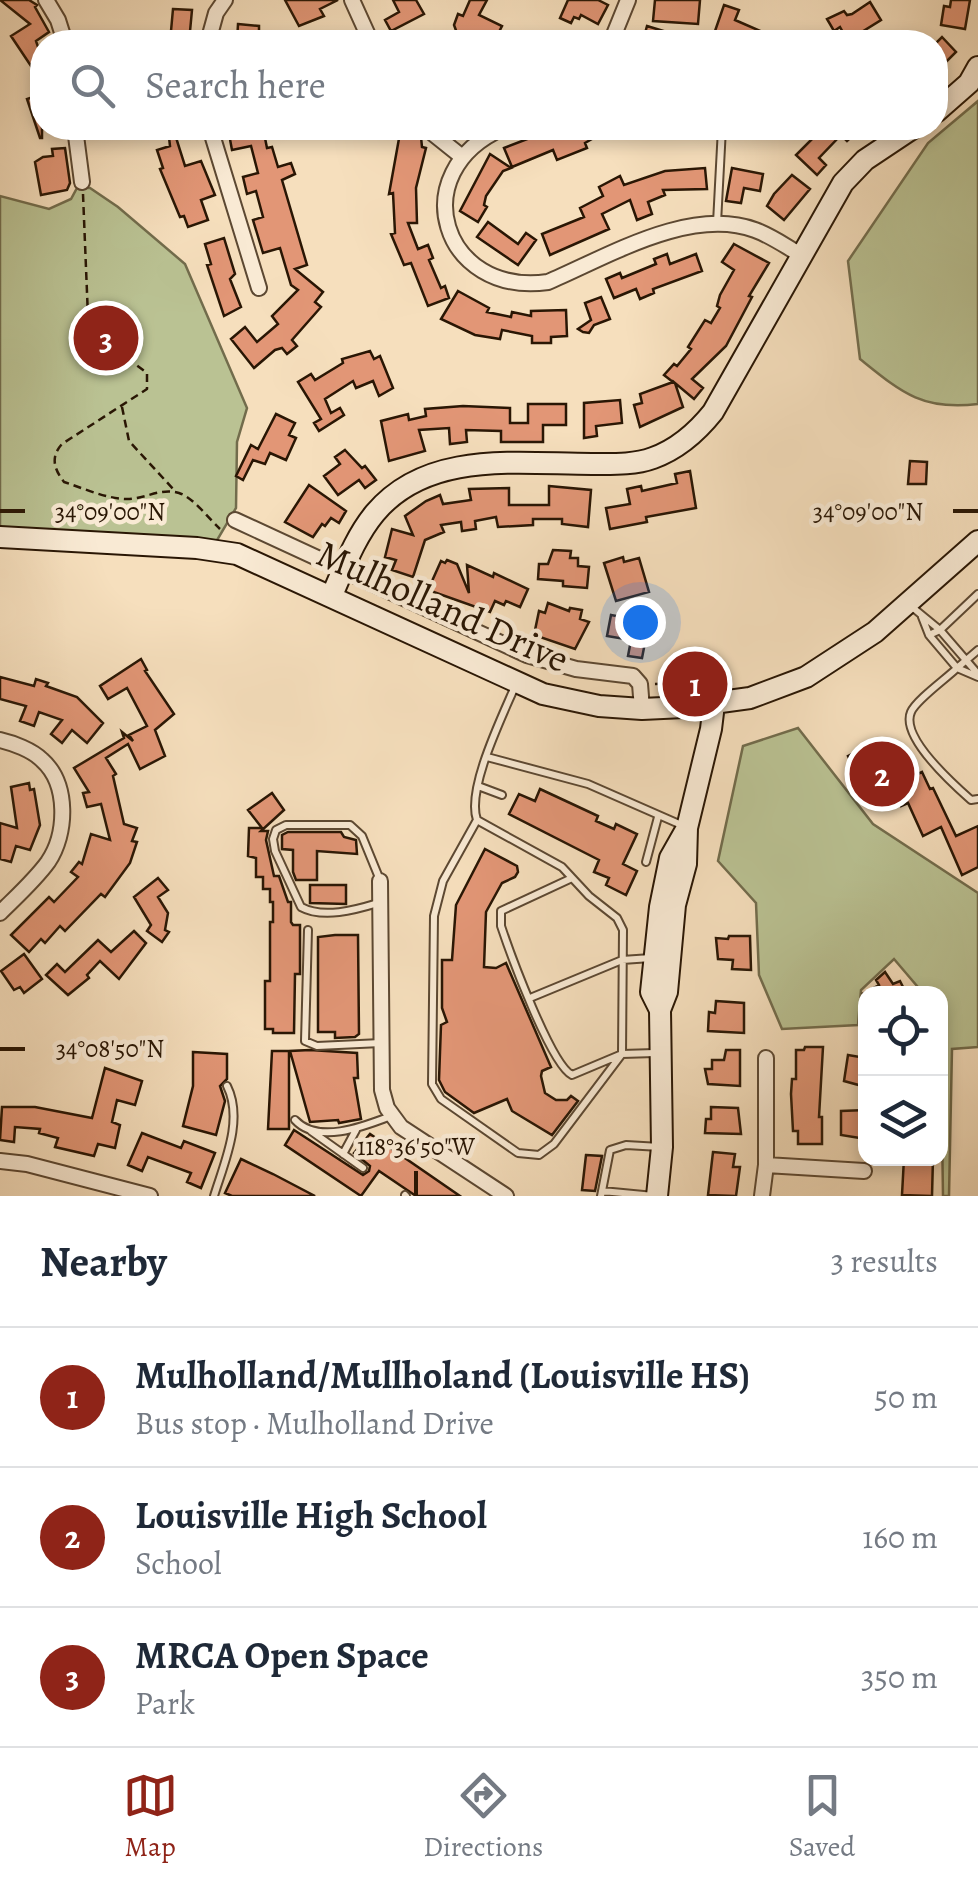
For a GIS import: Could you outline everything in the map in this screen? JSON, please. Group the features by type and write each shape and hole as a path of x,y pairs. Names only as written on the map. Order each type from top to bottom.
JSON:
{"main road":[{"path":"948,101 969,83 978,67"},
{"path":"332,595 375,513 399,490 432,473 470,465 620,464 651,459 700,428 854,169 895,140"},
{"name":"Mulholland Drive","path":"4,540 217,550 258,561 516,683 567,700 642,709 750,698 806,677 915,610 978,540"},
{"path":"655,1196 662,1147 660,1010 668,992 675,905 686,864 687,828 714,704"},
{"path":"660,1010 652,992 660,908 670,858 687,828"}],"street":[{"path":"46,0 61,30"},
{"path":"211,30 225,0"},
{"path":"352,0 366,30"},
{"path":"616,30 628,0"},
{"path":"77,140 82,182"},
{"path":"214,140 258,288"},
{"path":"441,140 461,156"},
{"path":"479,140 451,171 445,192 449,230 466,258 482,273 503,282 548,282 678,228 717,224 756,230 803,256"},
{"path":"235,520 527,655 576,669 632,676 640,684 642,709"},
{"path":"0,740 43,760 58,786 63,815 59,840 48,862 0,913"},
{"path":"380,881 382,1090 401,1127 499,1194"},
{"path":"762,1196 766,1164 766,1058"},
{"path":"0,1161 27,1164 150,1196"},
{"path":"766,1164 864,1170"}],"lane":[{"path":"717,224 721,140"},
{"path":"929,635 940,630 978,594"},
{"path":"915,610 940,630 978,676"},
{"path":"915,610 929,635 957,668 978,676"},
{"path":"978,650 911,710 910,724 915,739 946,779 971,800 978,799"},
{"path":"478,820 443,880 434,916 432,1084 441,1098 518,1152 539,1155 554,1144 622,1054 622,930 617,918 562,867 478,820 478,786 516,683"},
{"path":"487,757 588,784 687,828"},
{"path":"478,786 502,795"},
{"path":"646,862 658,817"},
{"path":"380,881 362,836 350,825 286,825 276,830 272,840 275,851 300,907 316,912 353,910 381,902"},
{"path":"572,878 501,911 500,926 550,1048 564,1072 572,1075 622,1054 660,1053"},
{"path":"308,930 305,1041 317,1046 382,1043"},
{"path":"530,998 622,960 655,957"},
{"path":"214,1196 232,1131 233,1108 227,1086"},
{"path":"310,1130 356,1130 392,1115"},
{"path":"295,1120 363,1168"},
{"path":"343,1154 356,1130"},
{"path":"655,1196 602,1194 610,1150 626,1146 662,1147"}],"path":[{"path":"82,182 88,317 93,334 148,373 149,380 147,389 62,444 55,452 58,474 64,482 130,500 162,490 176,492 189,498 220,530"},
{"path":"122,407 129,441 176,492"},
{"path":"652,684 684,683"}],"green space":[{"path":"978,101 978,404 927,402 901,390 860,359 848,261 928,143 948,140 948,126"},
{"path":"77,188 90,188 118,207 185,264 247,408 237,442 236,508 216,542 0,527 0,196 49,209 71,199"},
{"path":"798,728 873,824 978,893 978,1047 952,1049 949,1196 943,1196 943,1166 948,1166 948,986 917,986 894,959 865,986 858,986 858,1025 782,1029 759,975 756,903 718,861 743,746"}],"building":[{"path":"0,0 29,0 37,5 48,30 30,30 30,64 11,36 30,24"},
{"path":"285,0 338,0 320,9 324,16 299,26"},
{"path":"393,0 416,0 424,14 390,30 385,20 399,12"},
{"path":"470,0 487,0 479,15 502,26 500,30 456,30 458,14 463,16"},
{"path":"568,0 598,0 608,5 598,24 581,15 571,23 560,18"},
{"path":"655,0 700,0 698,24 653,21"},
{"path":"951,0 970,0 965,29 941,25 944,6 950,7"},
{"path":"870,2 881,20 865,30 833,30 827,19 844,11 852,14"},
{"path":"724,5 739,10 735,20 758,30 715,30"},
{"path":"173,9 192,10 190,30 171,30"},
{"path":"238,24 259,26 259,30 238,30"},
{"path":"948,43 956,52 948,60"},
{"path":"169,140 177,140 185,166 201,161 215,195 201,200 208,220 188,227 184,216 180,217 160,169 163,168 157,150 170,146"},
{"path":"230,140 265,140 267,148 272,147 278,167 291,163 295,174 282,180 307,265 295,269 323,292 315,302 321,307 292,340 297,346 287,354 282,348 275,350 254,368 231,339 245,327 257,342 278,324 272,316 298,290 291,285 280,248 263,253 253,220 263,217 256,191 247,194 243,177 258,173 251,146 232,150"},
{"path":"399,140 421,140 426,148 416,188 417,223 408,223 418,249 428,245 433,258 429,260 449,298 428,306 411,263 404,265 391,234 395,233 393,193 389,194"},
{"path":"525,140 590,140 585,143 587,148 557,160 553,150 512,167 504,148"},
{"path":"811,140 836,140 819,158 826,165 817,175 796,155"},
{"path":"65,148 70,183 67,190 41,195 35,162 53,156 52,149"},
{"path":"490,154 511,168 503,171 486,196 487,207 478,222 460,211"},
{"path":"705,168 707,189 663,190 665,195 648,202 652,214 637,220 630,200 602,214 609,229 550,255 542,234 584,217 580,208 603,196 599,187 620,176 624,185 665,171"},
{"path":"732,168 763,174 760,191 744,188 741,203 726,201"},
{"path":"792,175 810,189 784,220 767,206"},
{"path":"488,222 518,244 526,233 536,240 518,265 477,237"},
{"path":"224,238 235,274 230,279 241,307 224,316 207,265 211,264 205,244"},
{"path":"734,244 769,263 749,296 752,297 726,346 692,379 703,388 694,399 675,383 683,407 640,427 634,405 642,403 640,394 673,382 664,375 674,364 677,366 691,349 688,347 705,320 711,323 720,308 720,295 734,270 722,262"},
{"path":"667,254 670,264 696,254 702,271 653,289 654,293 640,299 636,289 614,298 606,279 620,273 622,278 656,264 654,259"},
{"path":"458,291 489,308 487,312 511,317 512,312 531,316 531,311 566,310 567,336 551,337 551,343 532,343 532,336 502,330 500,339 475,335 441,319"},
{"path":"601,297 610,319 594,325 589,333 578,329 591,320 585,303"},
{"path":"370,351 374,359 380,356 393,388 379,396 373,381 356,388 353,381 325,399 331,413 340,408 344,415 319,431 314,423 321,419 298,382 311,374 315,380 343,363 342,359"},
{"path":"620,400 622,423 596,426 597,436 584,438 584,403"},
{"path":"528,404 566,404 566,425 543,425 543,442 501,442 501,431 466,430 467,442 450,444 449,428 419,430 425,451 389,461 381,421 408,414 409,420 426,416 425,409 463,406 510,408 510,423 528,423"},
{"path":"276,414 295,423 289,435 296,438 286,460 270,453 265,464 253,460 243,480 236,476 251,445 258,449"},
{"path":"345,450 376,480 365,488 359,480 338,495 324,476 340,464 335,457"},
{"path":"910,461 927,462 926,484 908,484"},
{"path":"690,471 696,508 646,517 647,522 610,529 606,508 630,504 627,489 641,486 642,491 677,483 675,474"},
{"path":"309,485 346,511 339,523 331,518 313,537 285,522"},
{"path":"549,486 591,490 588,527 562,524 562,519 533,519 533,525 498,527 496,517 475,521 476,529 462,531 461,522 441,525 444,532 425,540 413,577 392,570 396,560 385,557 392,529 413,535 405,516 426,501 440,495 443,504 471,500 469,489 509,488 509,505 549,505"},
{"path":"553,550 571,551 570,558 578,558 578,566 589,567 587,588 538,579 539,564 548,564"},
{"path":"623,557 624,562 639,558 649,592 616,601 604,563"},
{"path":"441,561 457,564 469,593 467,565 528,589 520,607 495,601 490,612 428,590"},
{"path":"548,603 569,611 582,610 580,619 589,622 575,649 534,635 539,611 545,613"},
{"path":"611,615 649,622 642,658 628,656 631,640 607,636"},
{"path":"141,659 174,714 155,730 165,756 140,769 128,744 106,758 116,774 113,776 124,824 137,828 130,863 105,897 101,894 65,931 60,926 45,943 41,939 29,952 11,935 49,897 54,902 78,877 71,872 79,862 82,864 91,834 110,840 101,804 87,807 83,793 89,792 74,768 124,738 122,732 133,741 129,735 147,726 127,688 108,699 100,686"},
{"path":"0,677 34,686 36,679 48,683 46,686 77,697 103,723 87,743 72,730 62,743 51,734 62,720 39,712 34,726 20,721 26,706 0,699"},
{"path":"881,739 893,763 859,779 848,756"},
{"path":"922,772 956,836 978,826 978,867 962,875 941,827 923,836 908,803 901,806 892,786"},
{"path":"29,783 30,790 34,789 40,825 30,850 16,846 11,862 0,859 0,823 17,828 11,787"},
{"path":"540,789 598,816 596,821 614,829 616,824 637,834 623,864 637,871 626,895 606,885 609,878 594,872 599,860 509,814 519,794 535,801"},
{"path":"272,793 284,810 261,831 268,831 266,840 274,876 279,876 291,902 291,922 300,925 294,1033 265,1029 265,981 270,981 273,902 270,889 263,889 263,877 256,877 256,858 248,856 249,828 262,828 248,810"},
{"path":"341,832 356,840 357,854 317,851 317,880 296,880 293,850 282,849 282,835"},
{"path":"485,849 517,866 518,872 502,883 486,912 484,967 496,968 506,963 551,1067 542,1071 545,1093 556,1100 571,1096 578,1101 552,1135 512,1111 507,1099 474,1113 445,1092 439,1080 441,1025 447,1022 442,1008 442,960 452,960 456,905"},
{"path":"158,878 168,890 158,897 168,913 165,930 169,932 162,942 147,931 151,925 134,897"},
{"path":"310,885 346,885 346,904 310,903"},
{"path":"134,931 146,943 119,979 100,961 87,975 89,978 68,995 46,975 57,964 65,972 98,940 111,952"},
{"path":"358,935 359,1034 355,1037 335,1038 335,1032 318,1032 318,937"},
{"path":"750,936 751,970 732,969 733,960 718,959 716,938"},
{"path":"24,954 42,979 24,993 20,987 14,990 1,971"},
{"path":"885,972 893,984 900,981 902,986 877,986 876,980"},
{"path":"716,1001 744,1003 744,1033 708,1031 709,1012 715,1013"},
{"path":"823,1047 819,1117 822,1144 798,1144 798,1131 793,1131 791,1094 792,1079 796,1079 796,1050"},
{"path":"726,1050 740,1050 740,1086 708,1084 705,1069 712,1069 712,1060 724,1060"},
{"path":"272,1051 289,1051 289,1129 268,1129"},
{"path":"290,1051 357,1053 358,1078 354,1078 361,1119 310,1122"},
{"path":"193,1052 227,1054 227,1079 220,1086 225,1101 216,1135 183,1126 193,1086"},
{"path":"848,1055 858,1057 858,1085 844,1081"},
{"path":"105,1068 142,1081 135,1105 117,1100 112,1122 120,1125 115,1148 98,1144 94,1156 55,1147 58,1138 39,1133 40,1129 15,1127 14,1142 0,1140 2,1107 35,1107 92,1118"},
{"path":"711,1107 738,1108 741,1134 705,1133"},
{"path":"858,1110 858,1138 841,1135 841,1111"},
{"path":"294,1130 363,1175 370,1166 354,1153 370,1134 460,1196 416,1196 379,1171 361,1196 285,1145"},
{"path":"142,1133 181,1148 184,1141 215,1153 201,1188 187,1182 191,1173 148,1157 142,1171 128,1165"},
{"path":"713,1152 735,1154 733,1167 740,1167 736,1196 708,1195"},
{"path":"586,1155 602,1156 595,1191 582,1190"},
{"path":"241,1159 273,1174 315,1196 225,1193"},
{"path":"904,1166 933,1166 932,1196 902,1195"}],"place":[{"name":"MRCA Open Space","path":"106,338"},
{"name":"Mulholland/Mullholand (Louisville HS)","path":"695,684"},
{"name":"Louisville High School","path":"882,774"}]}
